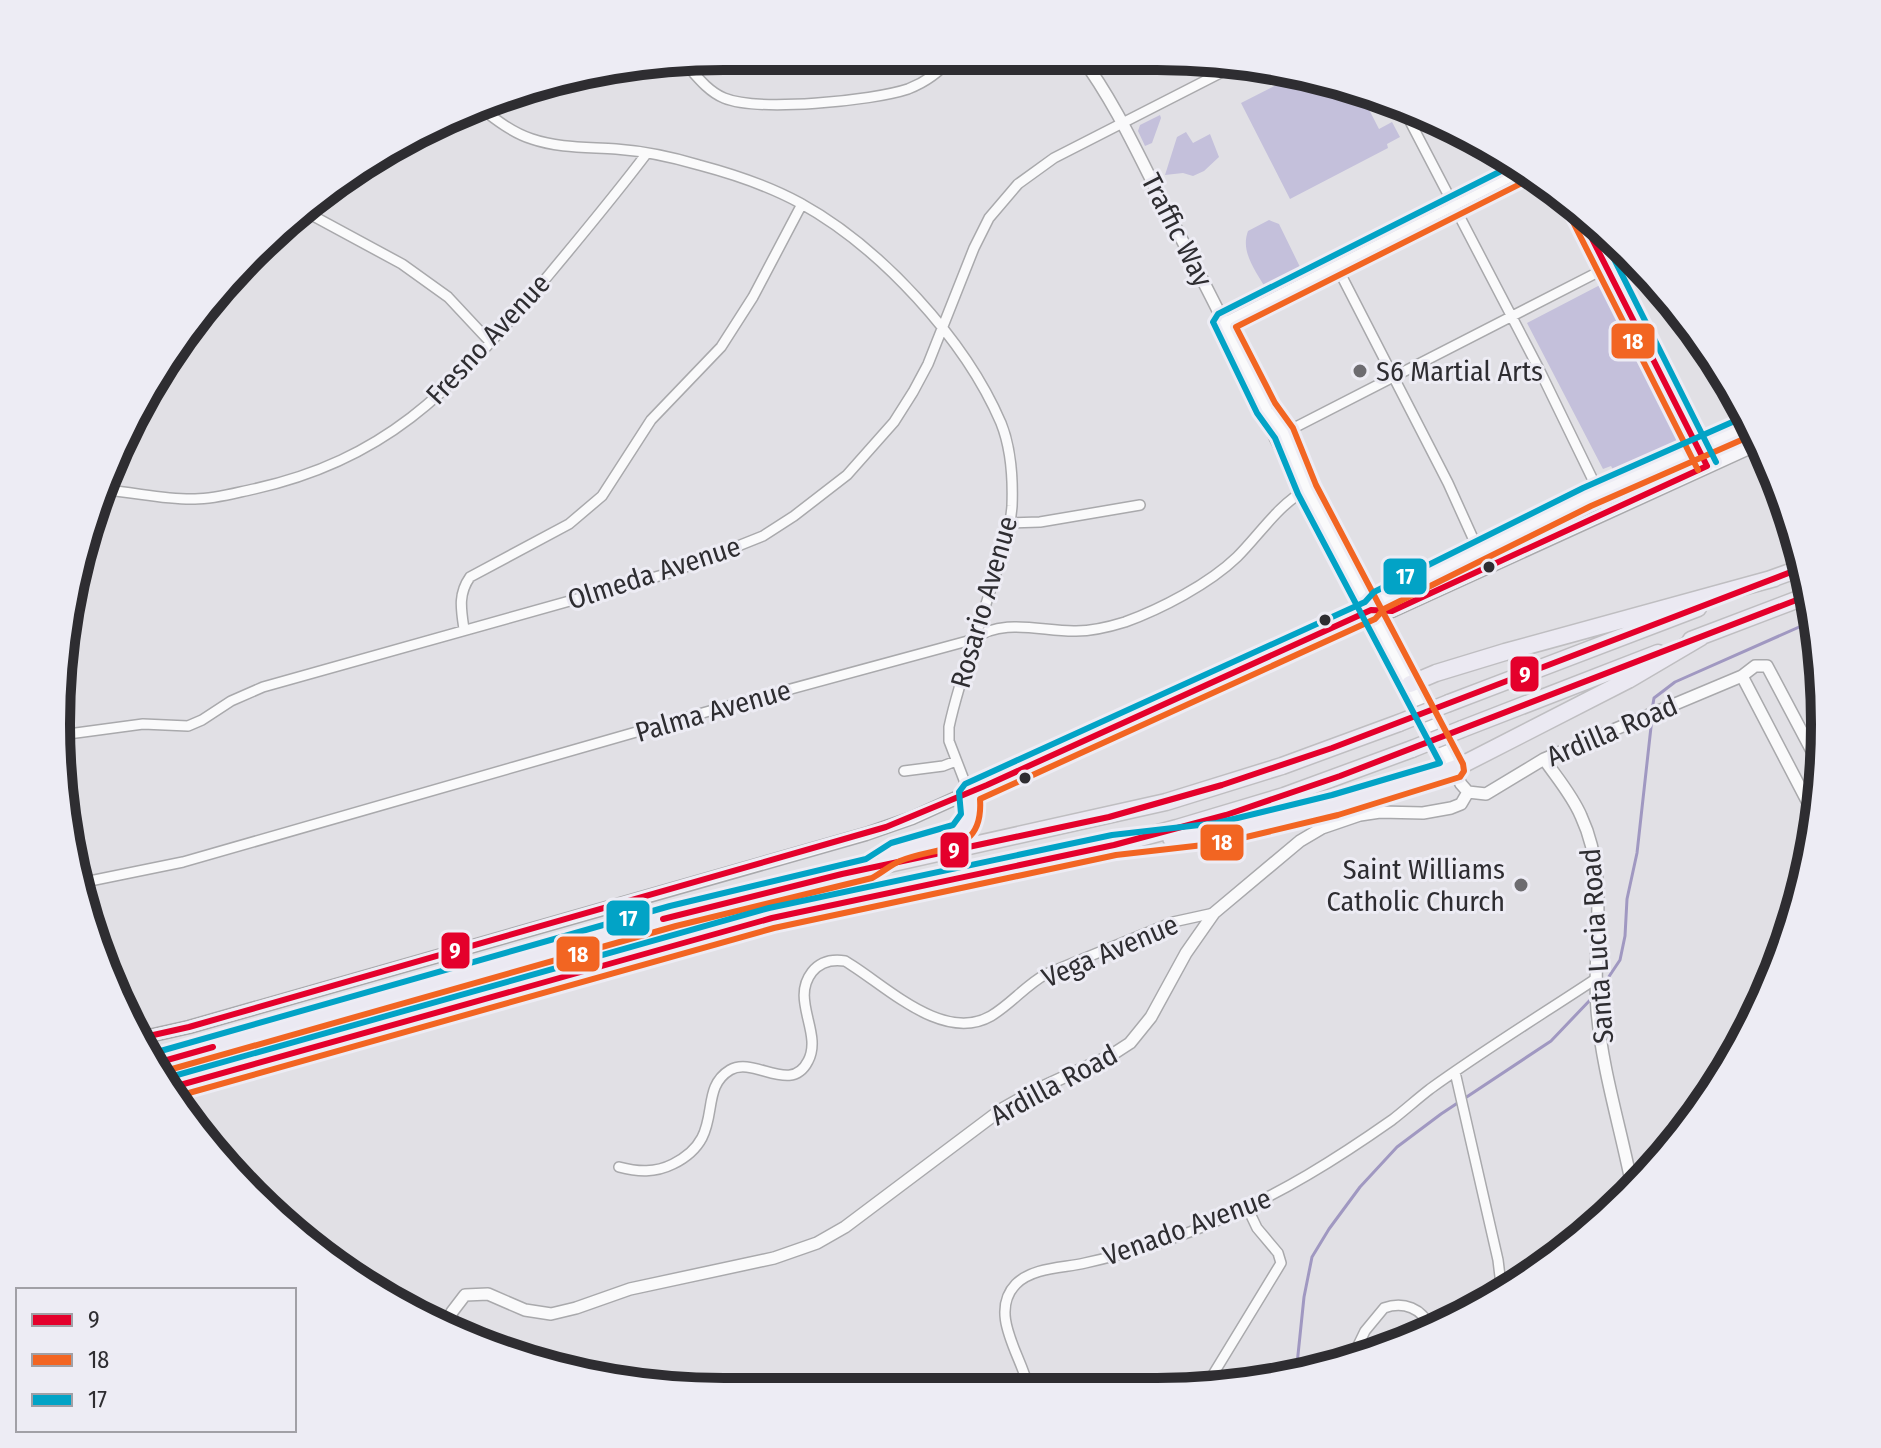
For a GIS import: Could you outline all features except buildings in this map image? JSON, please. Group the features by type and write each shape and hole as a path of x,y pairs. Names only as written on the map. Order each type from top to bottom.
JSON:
{"highway":[{"path":"164,1061 673,916 1166,802 1282,766 1399,723 1793,571"},
{"path":"1410,684 1478,660 1775,578"},
{"path":"179,1085 772,918 1114,845 1269,801 1799,599"},
{"path":"1114,845 1219,833 1348,802 1454,769 1628,680 1701,637"},
{"path":"870,868 895,852 959,834 971,817 969,793"}],"main road":[{"path":"1371,610 1385,597 1599,492 1741,429"},
{"path":"150,1036 866,834 969,793 1371,610 1392,611 1749,448"}],"street":[{"path":"692,71 726,99 778,105 869,97 904,90 930,78 938,70"},
{"name":"Traffic Way","path":"1091,70 1122,123 1266,408 1284,433 1307,489 1468,792"},
{"name":"Olmeda Avenue","path":"70,734 143,724 188,726 263,687 673,572 763,536 847,475 870,450 913,392 943,329 982,230 1007,194 1041,166 1220,73"},
{"name":"Rosario Avenue","path":"489,114 509,129 532,139 559,145 647,153 697,164 775,190 802,204 878,261 909,289 943,329 985,391 1001,424 1009,450 1011,475 1009,523 949,727 949,741 969,793"},
{"path":"1410,121 1608,511"},
{"name":"Fresno Avenue","path":"114,491 169,499 198,499 271,485 329,467 363,450 419,412 491,343 594,222 647,153"},
{"path":"1223,323 1513,176"},
{"path":"464,629 461,596 470,577 569,524 602,496 651,420 721,347 753,297 802,204"},
{"path":"313,216 402,264 448,297 491,343"},
{"path":"1591,235 1707,466"},
{"path":"1337,267 1448,483 1486,567"},
{"path":"1284,433 1608,267"},
{"name":"Traffic Way","path":"1266,408 1266,415 1278,440 1293,468 1300,474"},
{"name":"Palma Avenue","path":"89,881 183,862 721,708 975,639 987,629 1090,630 1127,621 1192,589 1221,570 1290,499 1307,489"},
{"path":"1009,523 1040,522 1140,505"},
{"path":"1806,799 1742,676 1755,666 1767,666 1810,748"},
{"name":"Ardilla Road","path":"452,1318 455,1305 465,1295 488,1294 525,1310 551,1314 630,1289 774,1258 817,1243 845,1227 1002,1109 1130,1043 1151,1017 1186,953 1214,913 1289,849 1322,828 1360,815 1423,813 1451,808 1461,804 1468,792 1486,794 1544,759 1742,676"},
{"name":"Santa Lucia Road","path":"1544,759 1573,801 1592,844 1599,895 1597,1010 1630,1175"},
{"path":"904,771 943,766 956,761"},
{"name":"Vega Avenue","path":"619,1167 653,1171 692,1153 706,1134 719,1081 733,1068 741,1066 786,1076 802,1069 808,1063 812,1045 804,991 814,969 823,963 845,961 920,1010 958,1022 975,1022 992,1015 1046,974 1173,922 1214,913"},
{"name":"Venado Avenue","path":"1026,1378 1009,1335 1005,1315 1009,1295 1019,1281 1035,1273 1152,1245 1280,1193 1341,1155 1455,1072 1597,978"},
{"path":"1455,1072 1500,1280"},
{"path":"1212,1376 1281,1263 1278,1253 1257,1228 1247,1207"},
{"path":"1358,1346 1365,1331 1384,1308 1408,1306 1420,1312 1425,1320"}],"shaded area":[{"path":"1285,83 1367,105 1379,129 1392,122 1400,137 1387,144 1388,148 1290,199 1241,103"},
{"path":"1160,115 1152,143 1145,146 1138,131 1140,125"},
{"path":"1186,132 1193,143 1210,134 1219,157 1204,171 1193,176 1183,173 1165,175 1177,137"},
{"path":"1269,220 1279,224 1301,269 1266,289 1250,261 1246,239 1248,231"},
{"path":"1600,285 1681,441 1616,475 1611,466 1603,469 1527,323"}],"waterway":[{"path":"1652,710 1654,698 1675,682 1803,625"},
{"path":"1600,990 1620,960 1625,936 1627,899 1637,853 1652,718"},
{"path":"1297,1362 1312,1257 1360,1187 1397,1147 1551,1041 1592,998"}],"transit line":[{"name":"17","path":"173,1076 769,908 1112,835 1217,823 1332,795 1440,763 1298,494 1275,438 1257,413 1213,322 1218,314 1503,170"},
{"name":"18","path":"185,1094 774,928 1116,855 1221,843 1338,815 1460,777 1464,771 1463,764 1316,485 1293,428 1275,403 1236,327 1523,182"},
{"name":"18","path":"1571,218 1698,470"},
{"name":"9","path":"150,1036 886,827 987,785 1371,610 1392,611 1707,466 1589,233"},
{"name":"17","path":"1612,256 1716,462"},
{"name":"17","path":"158,1052 670,906 866,859 891,843 953,825 961,814 959,792 965,784 1365,602 1374,592 1583,488 1736,420"},
{"name":"18","path":"169,1070 676,926 872,878 900,861 956,845 975,830 980,799 1375,619 1384,609 1591,506 1745,438"},
{"name":"9","path":"663,919 842,874 1109,817 1222,785 1332,748 1793,571"},
{"name":"9","path":"179,1085 772,918 1114,845 1226,815 1340,776 1799,599"},
{"name":"9","path":"164,1061 213,1047"}],"place":[{"name":"S6 Martial Arts","path":"1360,371"},
{"name":"Saint Williams Catholic Church","path":"1521,885"}]}
